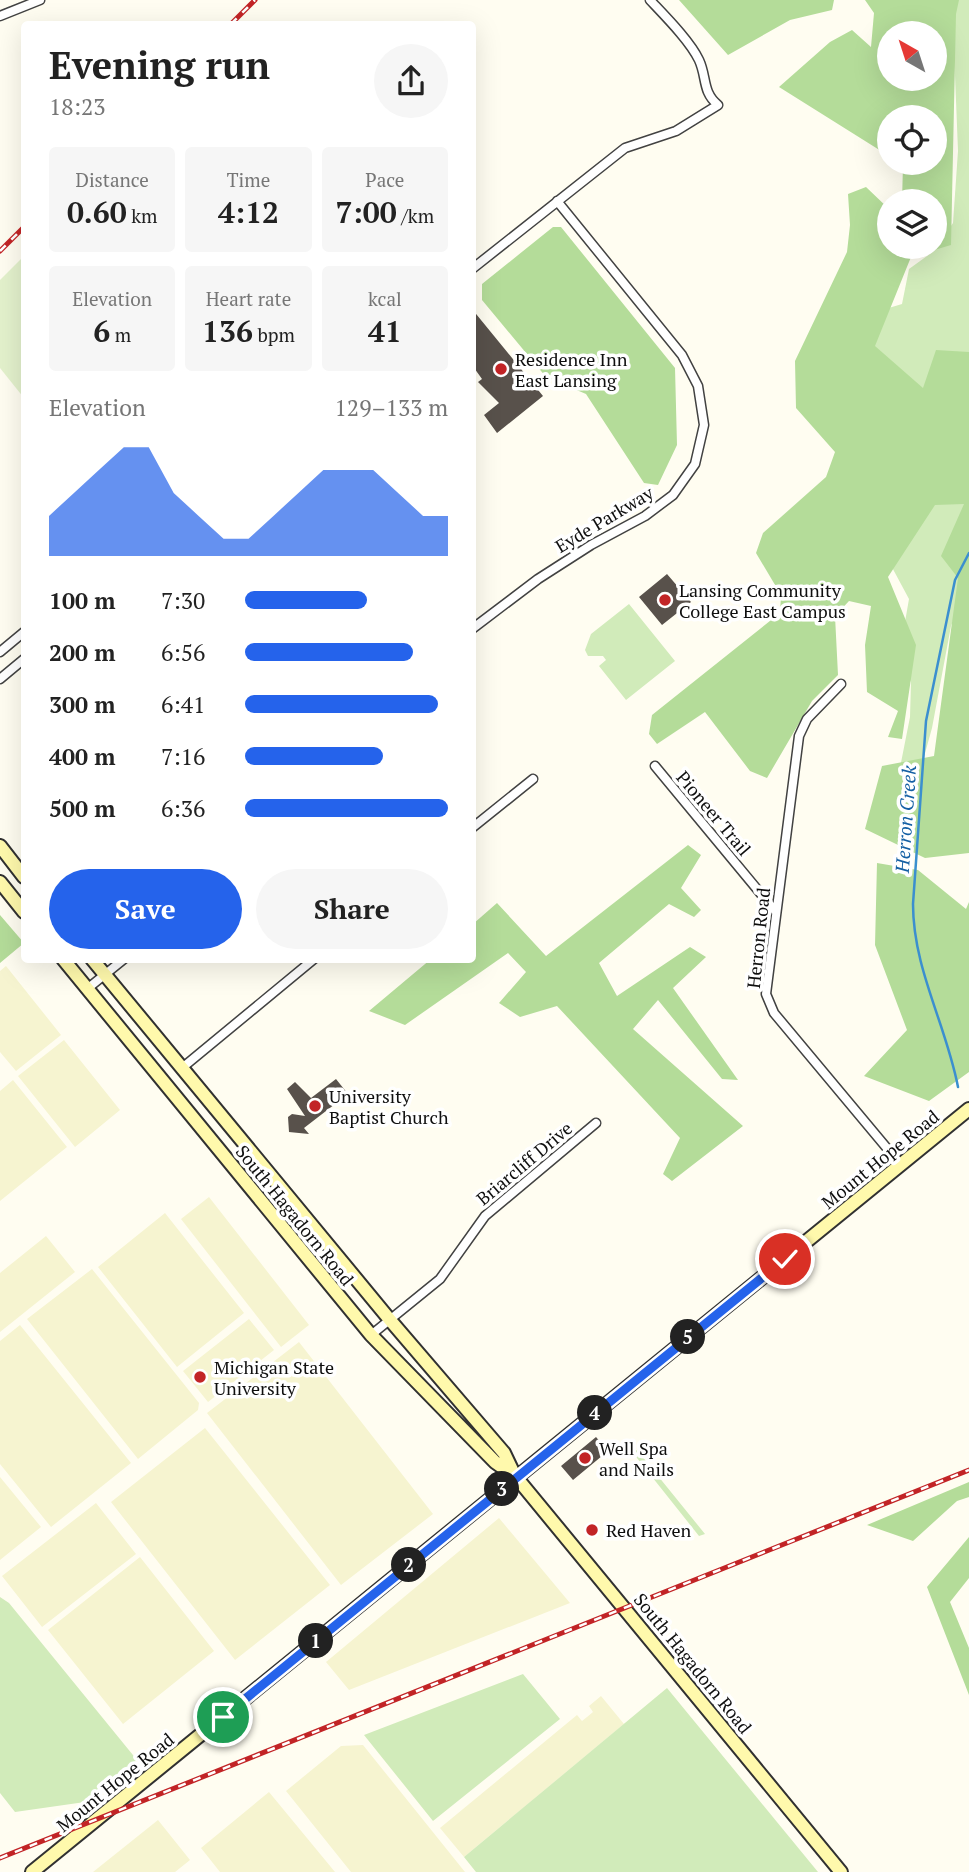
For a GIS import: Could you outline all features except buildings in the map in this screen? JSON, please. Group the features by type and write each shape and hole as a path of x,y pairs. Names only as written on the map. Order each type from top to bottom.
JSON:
{"street":[{"path":"0,16 40,0"},
{"path":"476,266 625,148 676,131 718,105 709,98 700,62 650,0"},
{"name":"Eyde Parkway","path":"476,626 538,579 591,545 646,516 673,495 695,464 704,425 698,386 682,355 557,201"},
{"path":"0,652 21,634"},
{"path":"0,679 21,662"},
{"name":"Herron Road","path":"841,684 807,719 799,736 765,988 769,1004 901,1165"},
{"name":"Pioneer Trail","path":"655,766 776,912"},
{"path":"476,825 533,779"},
{"path":"0,846 21,873"},
{"path":"0,882 21,904"},
{"name":"South Hagadorn Road","path":"66,963 371,1335 495,1462 516,1477"},
{"name":"South Hagadorn Road","path":"95,963 390,1320 504,1453 516,1477 841,1872"},
{"path":"88,989 119,963"},
{"path":"182,1068 309,963"},
{"path":"139,1051 144,1041 156,1037"},
{"name":"Mount Hope Road","path":"32,1872 969,1109"},
{"name":"Briarcliff Drive","path":"371,1335 440,1279 485,1216 596,1123"},
{"path":"257,1195 267,1195 276,1183"}],"shaded area":[{"path":"6,966 61,1035 16,1071 0,1052 0,971"},
{"path":"64,1040 120,1110 75,1147 18,1076"},
{"path":"13,1080 67,1147 0,1201 0,1091"},
{"path":"209,1197 309,1325 281,1347 181,1219"},
{"path":"165,1213 244,1313 177,1367 98,1267"},
{"path":"46,1236 75,1272 0,1332 0,1273"},
{"path":"92,1269 199,1403 198,1410 138,1459 27,1319"},
{"path":"249,1319 274,1350 208,1402 183,1371"},
{"path":"20,1325 131,1463 51,1527 0,1464 0,1341"},
{"path":"299,1342 433,1514 341,1585 207,1413"},
{"path":"205,1428 330,1585 235,1660 111,1502"},
{"path":"0,1477 41,1527 0,1560"},
{"path":"96,1503 136,1554 42,1627 2,1576"},
{"path":"499,1518 570,1603 349,1690 326,1662"},
{"path":"140,1557 214,1651 123,1724 48,1630"},
{"path":"601,1696 624,1724 464,1857 440,1828 577,1715 582,1721 587,1717 593,1712 589,1706"},
{"path":"363,1745 465,1872 351,1872 286,1791 341,1746"},
{"path":"269,1792 335,1872 220,1872 201,1848"},
{"path":"158,1820 190,1860 175,1872 93,1872"}],"green space":[{"path":"679,0 834,0 832,10 790,20 728,55"},
{"path":"865,0 959,0 956,14 951,245 947,246 947,189 902,189 903,175 947,175 947,105 877,105 877,148 779,87 830,42 852,30 871,47 874,13"},
{"path":"952,0 969,0 969,592 964,590 951,626 932,728 914,793 896,788 910,717 911,682 899,656 909,599 887,558 857,347 872,313 902,304 909,269 923,259 947,259 947,232 953,223 958,151"},
{"path":"866,187 877,198 877,259 910,259 875,346 923,388 936,350 969,352 969,853 925,858 865,829 882,766 934,756 958,578 941,556 964,504 935,505 888,577 916,645 902,739 888,737 898,711 867,692 865,645 871,606 849,601 835,616 838,675 812,701 767,778 750,771 705,712 657,744 649,734 652,715 780,613 781,595 756,553 763,533 826,477 835,452 796,408 795,361 847,252 850,225 848,194"},
{"path":"553,227 561,227 675,368 677,445 658,485 644,483 586,394 546,377 482,300 482,284"},
{"path":"21,259 21,394 0,368 0,280"},
{"path":"629,604 675,661 626,700 599,666 606,660 603,656 588,656 585,650 591,634"},
{"path":"688,845 701,855 681,888 701,910 694,917 669,904 599,963 617,996 690,947 706,957 673,988 738,1080 722,1079 658,1000 633,1029 743,1126 672,1181 663,1174 680,1138 557,1006 520,1017 499,1003 526,972 508,953 405,1025 369,1011 426,963 476,963 476,921 497,903 546,956"},
{"path":"877,863 918,870 966,909 969,902 969,1072 929,1101 864,1076 907,1030 875,945"},
{"path":"0,915 21,940 21,946 0,963"},
{"path":"637,1450 705,1534 699,1536 633,1453"},
{"path":"969,1482 969,1497 957,1501 913,1541 867,1525"},
{"path":"969,1537 969,1578 950,1602 969,1648 969,1695 927,1587"},
{"path":"0,1597 9,1603 137,1760 85,1802 15,1812 0,1793"},
{"path":"523,1674 560,1719 433,1821 364,1735"},
{"path":"667,1688 818,1872 476,1872 464,1857"}],"waterway":[{"name":"Herron Creek","path":"958,1087 918,951 913,904 926,721 955,580 969,553"}],"railway":[{"path":"234,21 255,0"},
{"path":"0,251 21,230"},
{"path":"0,1858 969,1470"}],"place":[{"name":"Residence Inn East Lansing","path":"501,369"},
{"name":"Lansing Community College East Campus","path":"665,600"},
{"name":"University Baptist Church","path":"315,1106"},
{"name":"Michigan State University","path":"200,1377"},
{"name":"Well Spa and Nails","path":"585,1458"},
{"name":"Red Haven","path":"592,1530"}],"route":[{"path":"223,1717 785,1259"}]}
